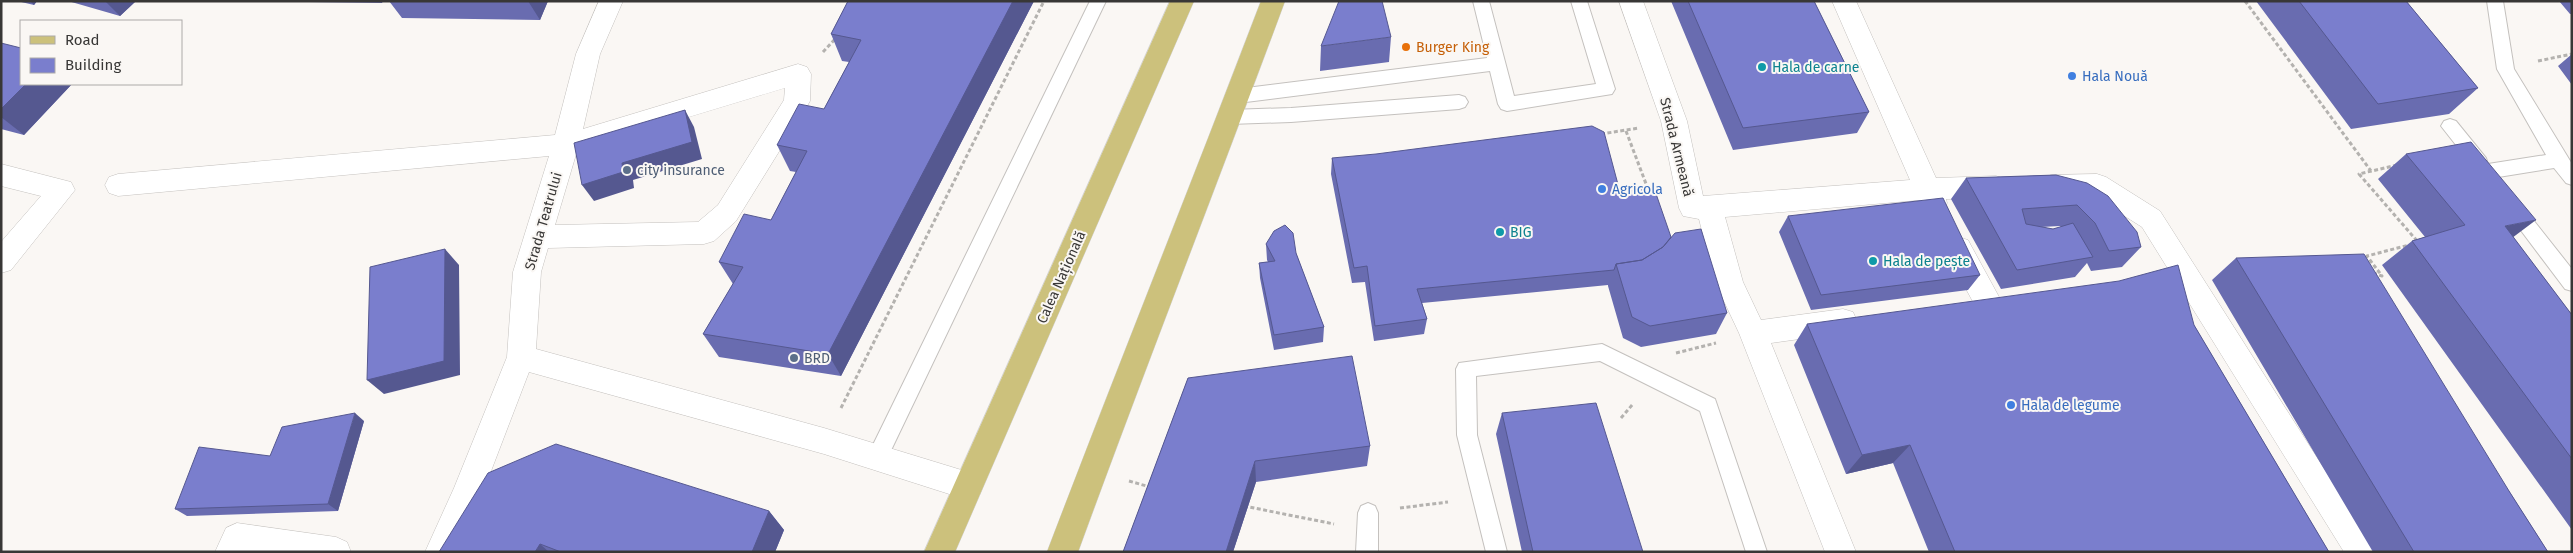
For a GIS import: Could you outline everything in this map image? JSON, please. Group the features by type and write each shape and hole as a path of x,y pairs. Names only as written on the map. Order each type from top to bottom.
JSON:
{"main road":[{"name":"Calea Națională","path":"939,552 1182,1"},
{"path":"1062,552 1148,322 1234,107 1272,1"}],"street":[{"name":"Strada Teatrului","path":"440,552 468,492 521,357 527,272 566,144 588,54 611,1"},
{"name":"Strada Armeană","path":"1631,1 1674,120 1692,208 1709,206 1729,282 1753,333 1841,552"},
{"path":"1844,1 1926,189 1988,303"},
{"path":"118,186 566,144 798,74 797,101 727,213 704,233 538,237"},
{"path":"1,175 62,190 1,262"},
{"path":"1709,206 1926,189 2097,185 2152,219 2185,275 2362,552"},
{"path":"2155,279 2185,275"},
{"path":"1958,307 2017,299"},
{"path":"1753,333 1870,318"},
{"path":"521,357 824,441 968,486"},
{"path":"230,552 237,538 336,552"}],"lane":[{"path":"877,458 1098,1"},
{"path":"1481,1 1495,64 1507,104 1606,89 1579,1"},
{"path":"2495,1 2506,69 2558,160 2572,178"},
{"path":"1234,107 1495,64"},
{"path":"1234,107 1291,116 1460,102"},
{"path":"2450,126 2572,283"},
{"path":"2486,172 2558,160"},
{"path":"1497,552 1481,497 1467,435 1466,370 1602,352 1708,405 1757,552"},
{"path":"1367,552 1368,513"}],"path":[{"path":"824,441 1044,1"},
{"path":"2245,1 2371,171"},
{"path":"798,74 830,46 841,31"},
{"path":"1597,135 1674,120"},
{"path":"2365,269 2382,276 2367,256 2419,243 2359,174 2400,164"},
{"path":"1092,471 1152,487"},
{"path":"1237,505 1333,525 1368,513 1481,497"}],"building":[{"path":"848,1 1013,1 828,354 703,334 743,267 719,262 744,214 771,220 807,151 777,145 799,104 824,109 861,40 831,34"},
{"path":"1339,1 1382,1 1391,37 1321,46"},
{"name":"Hala de carne","path":"1688,1 1814,1 1869,112 1743,128"},
{"path":"2299,1 2406,1 2478,88 2378,104"},
{"path":"1,43 20,48 20,85 25,85 1,109"},
{"path":"685,110 692,142 622,163 623,172 582,185 574,143"},
{"name":"BIG","path":"1592,126 1604,132 1620,192 1654,188 1671,237 1663,247 1642,260 1616,264 1614,270 1417,289 1427,319 1375,326 1367,266 1354,268 1332,158"},
{"path":"2471,142 2536,220 2505,226 2572,315 2572,459 2412,241 2465,225 2406,154"},
{"path":"2056,175 2087,183 2108,196 2137,232 2141,247 2109,251 2095,223 2077,205 2022,209 2026,224 2053,229 2073,223 2093,257 2017,270 1966,178"},
{"name":"Hala de pește","path":"1943,198 1980,275 1821,295 1788,216"},
{"path":"1285,225 1293,233 1296,253 1324,327 1274,335 1259,263 1275,261 1266,244 1274,231"},
{"path":"1701,229 1727,313 1650,326 1632,317 1616,264 1642,260 1663,247 1675,233"},
{"path":"445,249 444,361 367,380 370,267"},
{"path":"2364,254 2548,552 2414,552 2236,258"},
{"name":"Hala de legume","path":"2178,265 2194,325 2329,552 1955,552 1910,445 1862,455 1807,324 2119,281"},
{"path":"1352,356 1370,446 1255,461 1226,552 1123,552 1188,378"},
{"path":"1596,403 1643,552 1533,552 1502,413"},
{"path":"355,413 328,504 175,509 199,447 270,456 282,427"},
{"path":"556,444 769,511 752,552 561,552 540,544 535,552 439,552 488,473"}],"place":[{"name":"Burger King","path":"1406,47"},
{"name":"Hala de carne","path":"1762,67"},
{"name":"Hala Nouă","path":"2072,76"},
{"name":"city insurance","path":"627,170"},
{"name":"Agricola","path":"1602,189"},
{"name":"BIG","path":"1500,232"},
{"name":"Hala de pește","path":"1873,261"},
{"name":"BRD","path":"794,358"},
{"name":"Hala de legume","path":"2011,405"}]}
